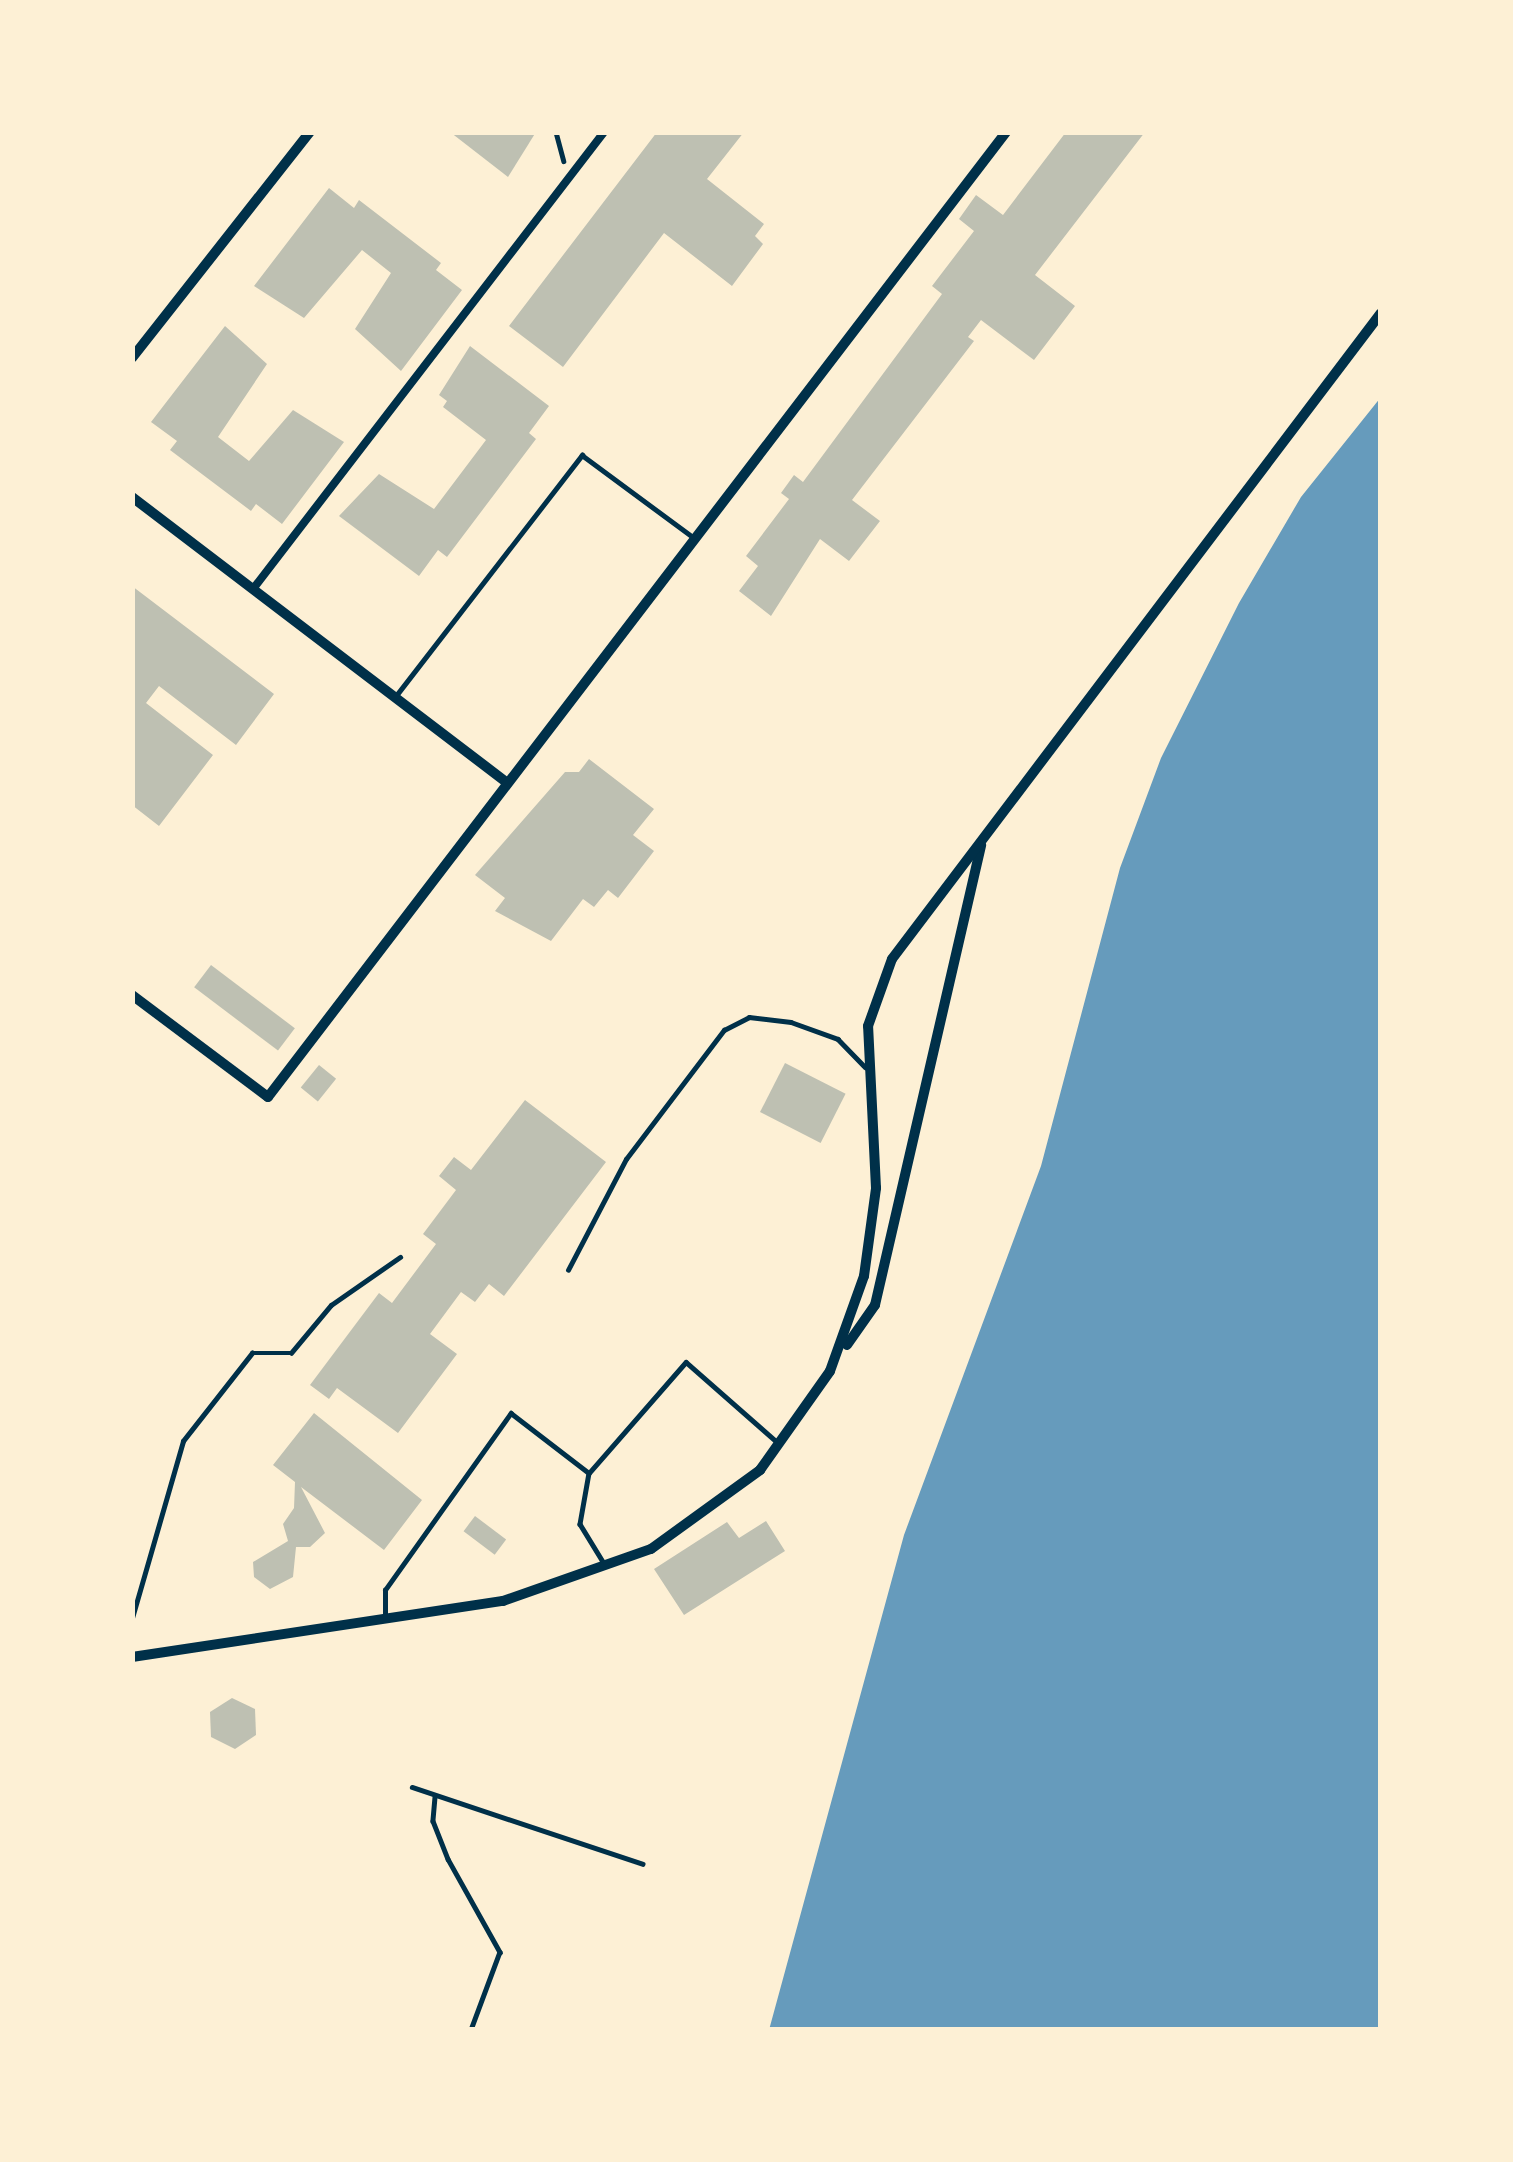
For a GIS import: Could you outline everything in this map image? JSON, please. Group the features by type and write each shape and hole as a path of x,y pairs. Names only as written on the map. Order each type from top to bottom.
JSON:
{"street":[{"path":"132,358 310,132"},
{"path":"253,590 604,132"},
{"path":"132,995 268,1097 698,541 1006,132"},
{"path":"830,1371 864,1276 874,1222 865,1067 868,1026 892,959 1381,313"},
{"path":"132,497 508,783"},
{"path":"132,1657 503,1601 609,1569 707,1514 781,1446 875,1305 982,842"}],"lane":[{"path":"395,697 582,455 698,541"},
{"path":"568,1270 626,1160 724,1030 749,1018 791,1022 838,1039 865,1067"},
{"path":"132,1618 183,1441 252,1353 291,1353 331,1304 400,1257"},
{"path":"609,1569 580,1524 589,1473 686,1362 781,1446"},
{"path":"386,1618 386,1590 511,1413 589,1473"}],"path":[{"path":"556,132 568,178"},
{"path":"412,1786 643,1864"},
{"path":"435,1797 433,1821 448,1859 500,1952 471,2030"}],"water":[{"path":"1381,397 1381,2030 769,2030 904,1535 1041,1166 1120,868 1161,758 1239,603 1301,497"}],"building":[{"path":"450,132 536,132 508,177"},
{"path":"657,132 744,132 707,179 764,224 755,236 763,244 732,286 664,233 563,367 509,326"},
{"path":"1066,132 1145,132 1035,275 1075,306 1034,360 981,320 968,337 974,341 852,500 880,521 849,561 820,539 771,616 739,591 758,566 746,556 789,499 781,493 794,475 803,482 942,294 932,286 974,231 959,219 976,195 1003,215"},
{"path":"329,188 354,208 359,200 441,263 436,270 462,290 401,371 355,329 391,273 362,250 304,318 254,286"},
{"path":"225,326 267,364 218,437 249,461 293,410 344,442 282,524 256,504 251,511 170,450 177,441 151,422"},
{"path":"470,346 549,406 529,433 536,439 447,557 438,550 419,576 339,516 379,474 434,509 486,440 443,407 447,401 439,395"},
{"path":"132,586 274,694 236,745 159,686 146,703 213,755 159,826 132,805"},
{"path":"589,759 654,809 633,835 654,851 618,898 608,890 594,907 583,899 551,941 495,911 505,898 475,875 565,772 579,772"},
{"path":"211,965 295,1028 278,1051 194,987"},
{"path":"785,1063 846,1094 821,1143 760,1112"},
{"path":"319,1065 336,1079 318,1101 301,1088"},
{"path":"525,1100 606,1162 504,1296 489,1284 475,1302 461,1292 430,1334 457,1354 398,1433 337,1388 329,1399 310,1385 379,1293 392,1303 436,1244 423,1234 456,1190 439,1176 454,1157 471,1170"},
{"path":"314,1413 422,1500 384,1550 301,1487 325,1533 310,1547 296,1547 293,1577 270,1589 254,1577 253,1562 288,1541 283,1524 294,1508 295,1482 273,1465"},
{"path":"475,1516 506,1539 495,1555 464,1531"},
{"path":"766,1521 785,1551 684,1615 654,1569 727,1522 739,1538"},
{"path":"232,1698 255,1709 256,1735 235,1749 211,1737 210,1712"}]}
